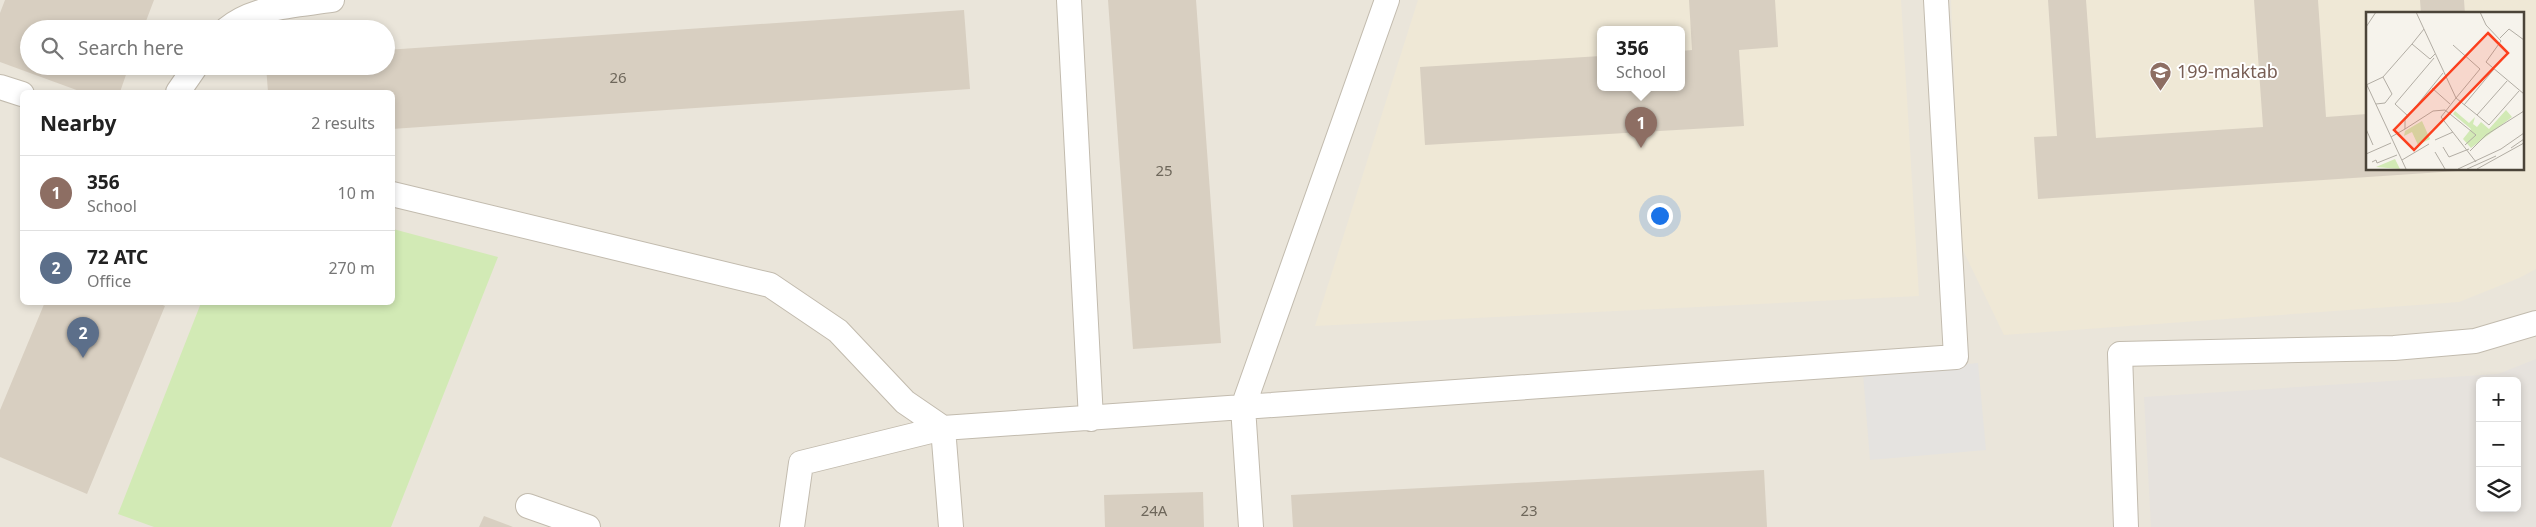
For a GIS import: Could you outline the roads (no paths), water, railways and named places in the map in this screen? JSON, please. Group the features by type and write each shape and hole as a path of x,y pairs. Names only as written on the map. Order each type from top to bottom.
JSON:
{"lane":[{"path":"237,20 281,8 332,0"},
{"path":"1069,0 1091,419"},
{"path":"1251,527 1243,407 1387,0"},
{"path":"792,527 801,464 943,428 1091,419 1956,356 1936,0"},
{"path":"179,90 190,75"},
{"path":"0,87 20,93"},
{"path":"395,195 770,285 838,331 904,402 943,428"},
{"path":"2126,527 2120,354 2394,348 2475,341 2536,323"},
{"path":"943,428 951,527"},
{"path":"528,506 588,527"}],"place":[{"name":"199-maktab","path":"2161,91"},
{"name":"356","path":"1641,148"},
{"name":"72 АТС","path":"83,358"}]}
